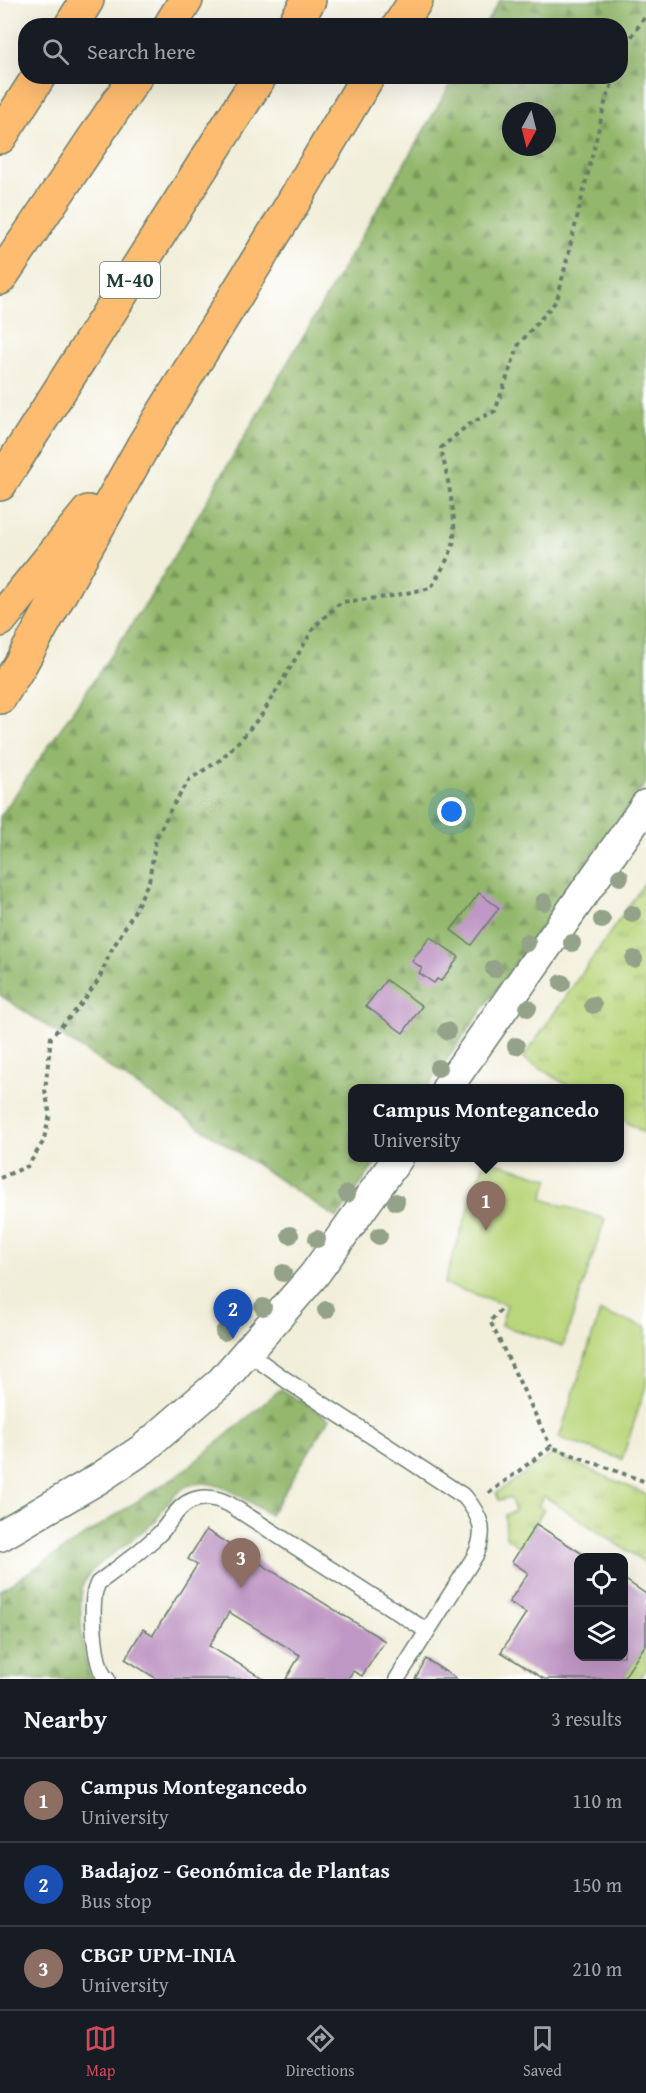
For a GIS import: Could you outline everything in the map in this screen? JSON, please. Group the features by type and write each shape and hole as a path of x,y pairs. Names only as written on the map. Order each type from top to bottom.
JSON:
{"highway":[{"path":"76,18 87,0"},
{"path":"175,18 186,0"},
{"path":"298,18 309,0"},
{"path":"404,18 416,0"},
{"path":"0,137 34,84"},
{"path":"0,279 131,84"},
{"name":"M-40","path":"0,484 255,84"},
{"path":"0,697 143,446 363,84"},
{"path":"0,620 143,446"}],"street":[{"path":"451,1084 646,805"},
{"path":"0,1536 98,1479 144,1449 221,1382 314,1275 395,1162"}],"lane":[{"path":"248,1353 465,1497 478,1513 482,1529 481,1545 476,1556 397,1679"},
{"path":"107,1679 96,1656 93,1595 98,1583 159,1535 177,1511 200,1497 210,1497 229,1504 427,1631"}],"path":[{"path":"628,42 646,15"},
{"path":"0,1178 28,1166 43,1142 50,1115 45,1090 51,1036 79,1007 98,981 111,951 149,881 156,838 190,779 220,760 242,738 263,713 315,626 341,602 387,597 431,588 442,569 454,539 450,493 441,448 469,423 495,411 519,344 558,300 605,102 612,84"},
{"path":"501,1310 490,1321 551,1447 646,1482"},
{"path":"489,1493 551,1447"}],"green space":[{"path":"500,0 646,0 646,783 430,1084 348,1084 348,1162 376,1162 337,1218 0,995 0,817 148,601 451,84 628,84 628,18 489,18"},
{"path":"646,881 646,1134 624,1120 624,1084 565,1084 523,1058"},
{"path":"484,1162 495,1162 549,1179 542,1199 605,1219 563,1346 501,1325 507,1305 444,1284"},
{"path":"600,1312 646,1327 646,1386 622,1459 559,1438"},
{"path":"281,1389 329,1419 270,1515 236,1494 211,1484 198,1483 186,1487 169,1501 156,1521 96,1567 85,1580 81,1602 82,1631 88,1671 92,1679 0,1679 0,1591 185,1470"},
{"path":"553,1454 646,1494 646,1563 544,1496 538,1505 544,1509 521,1548 506,1537 505,1515 515,1511 510,1497 499,1500 496,1493"},
{"path":"646,1644 646,1669 639,1679 623,1679"}],"building":[{"path":"479,893 499,908 471,945 451,930"},
{"path":"430,937 459,957 441,981 437,979 434,983 419,973 422,968 412,961"},
{"path":"386,980 422,1006 403,1033 366,1006"},
{"path":"536,1524 581,1553 574,1553 574,1661 628,1661 628,1582 646,1594 646,1644 623,1679 544,1679 501,1652 526,1613 509,1602 528,1573 512,1562"},
{"path":"206,1530 385,1641 362,1676 353,1671 348,1679 286,1679 300,1655 229,1612 209,1646 264,1679 157,1679 125,1659 143,1629 153,1635 197,1565 188,1559"},
{"path":"426,1659 457,1679 415,1679"}],"place":[{"name":"Campus Montegancedo","path":"486,1231"},
{"name":"Badajoz - Geonómica de Plantas","path":"233,1339"},
{"name":"CBGP UPM-INIA","path":"241,1588"}]}
